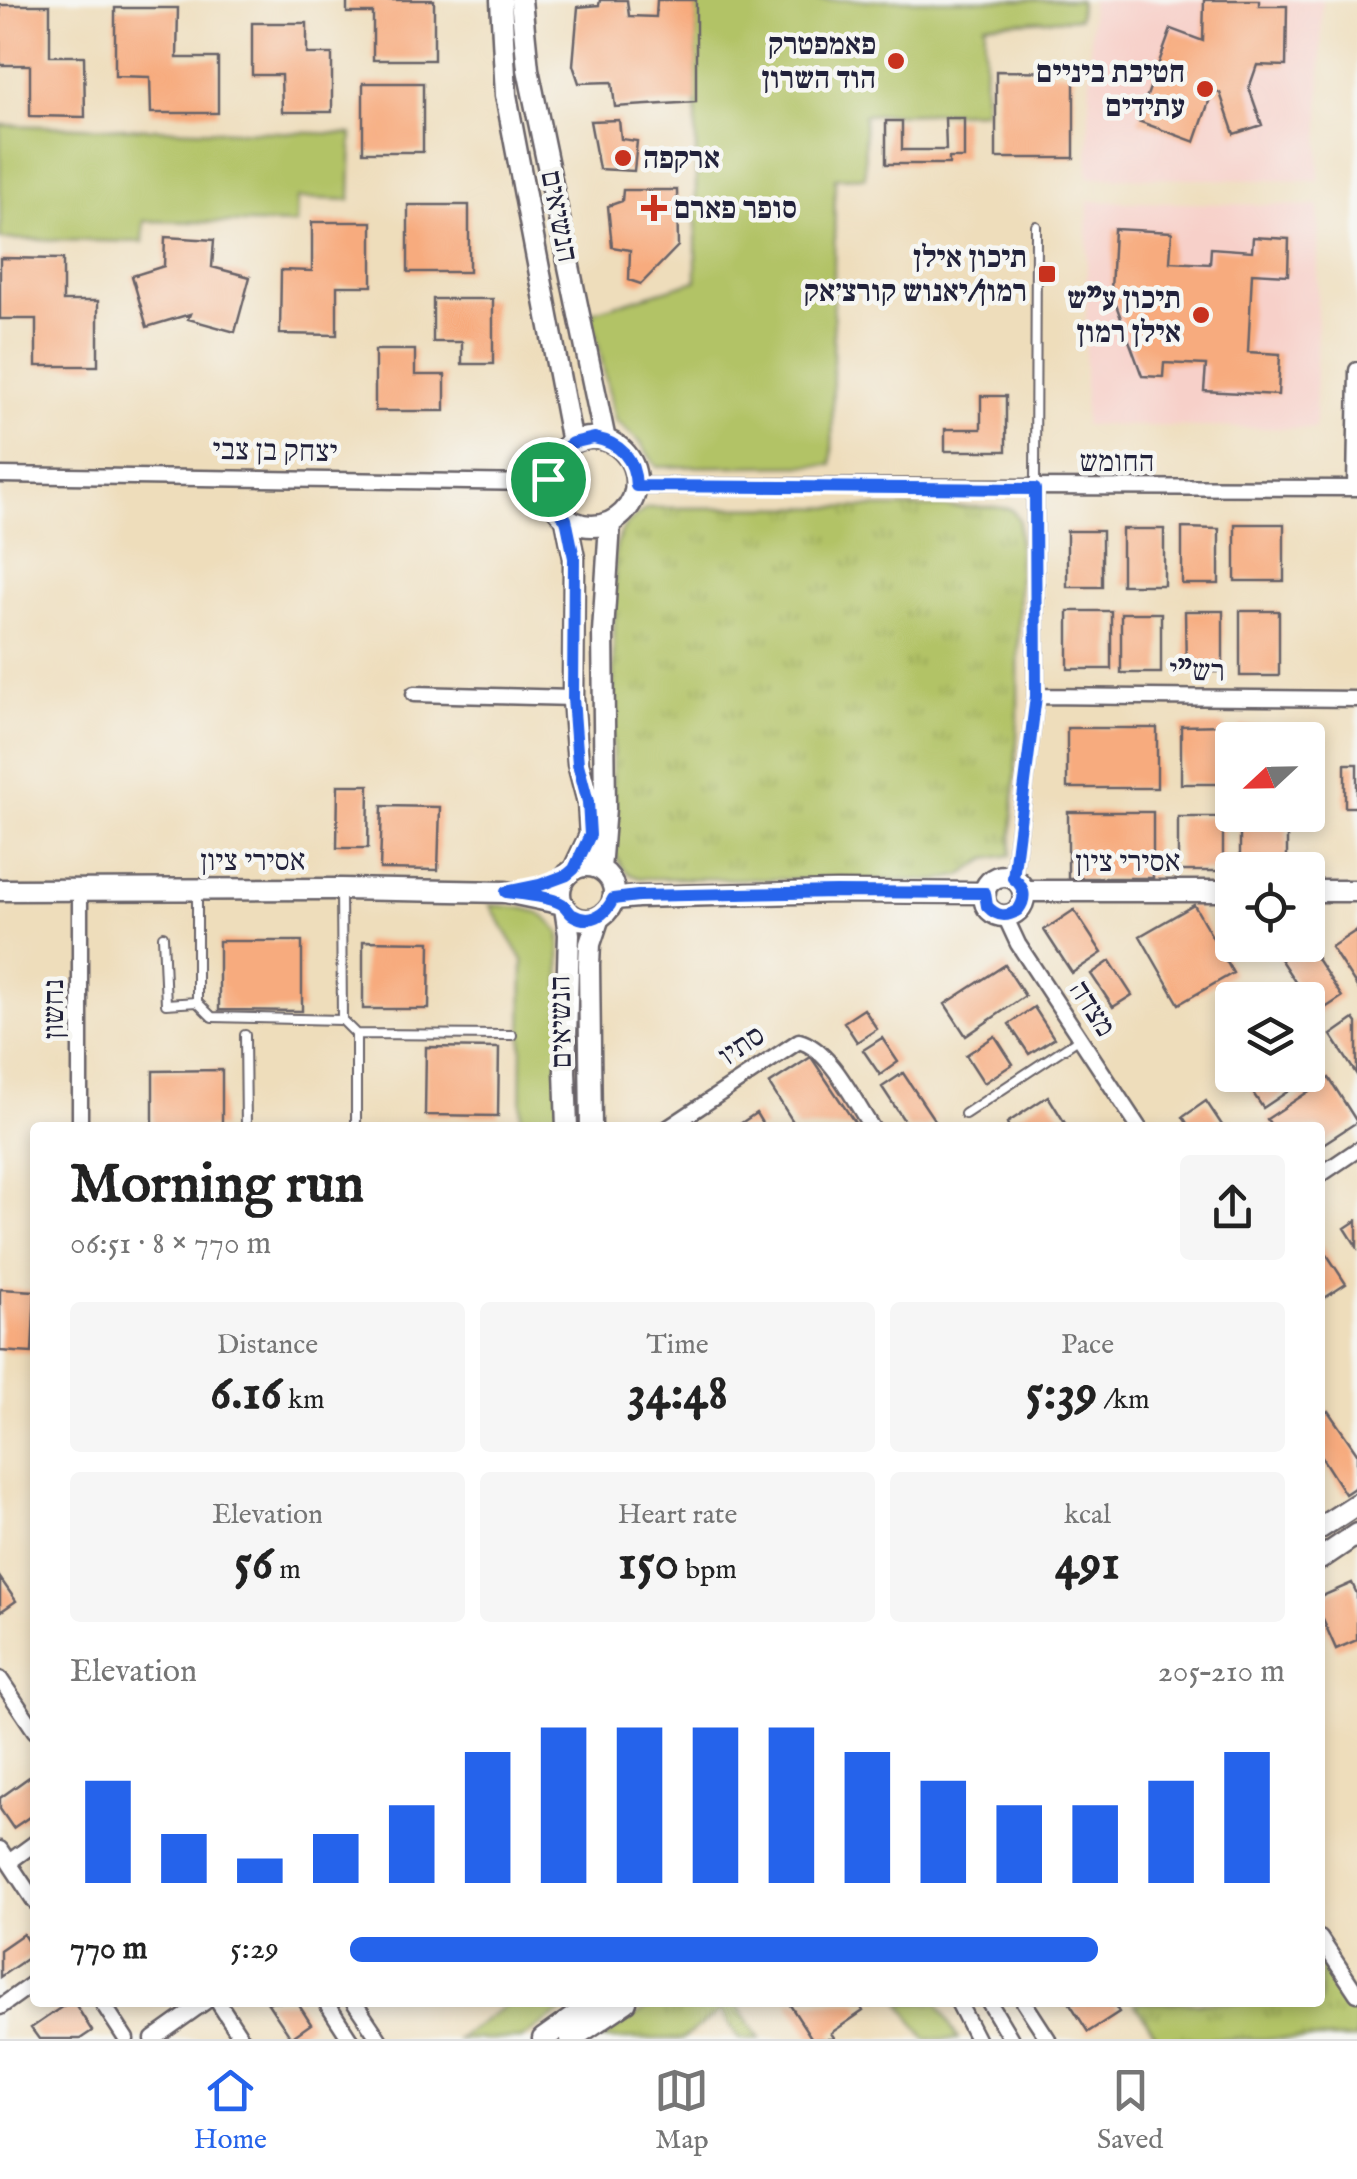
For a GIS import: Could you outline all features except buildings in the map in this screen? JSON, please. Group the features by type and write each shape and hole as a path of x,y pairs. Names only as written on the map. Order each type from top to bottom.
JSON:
{"street":[{"name":"הנשיאים","path":"501,0 506,94 572,443"},
{"name":"הנשיאים","path":"522,0 528,69 605,440"},
{"path":"1356,488 1357,370"},
{"path":"582,439 605,440 626,454 633,464 636,486 628,508 610,524 580,526 555,508 549,494 552,464 572,443 582,439"},
{"name":"יצחק בן צבי","path":"0,474 532,482 548,479"},
{"name":"החומש","path":"636,486 1356,488"},
{"path":"1018,884 1006,876 992,880 985,893 987,906 1005,916 1018,910 1024,898 1018,884 1036,696 1035,489"},
{"path":"566,519 574,558 573,698 578,764 588,802 590,835 560,889 564,906 577,918 592,919 606,912 613,899 612,882 592,866 571,872"},
{"path":"600,869 604,808 603,632 610,524"},
{"path":"414,694 573,698"},
{"name":"רש\"י","path":"1036,696 1357,700"},
{"name":"אסירי ציון","path":"506,892 540,885 571,872"},
{"name":"אסירי ציון","path":"1018,884 1215,890"},
{"name":"אסירי ציון","path":"0,890 506,892 564,906"},
{"name":"נחשון","path":"80,891 80,1122"},
{"path":"1325,891 1357,891"},
{"path":"613,899 836,892 985,893"},
{"name":"הנשיאים","path":"564,906 569,934 565,1071 568,1122"},
{"name":"מצדה","path":"1005,916 1018,944 1135,1122"},
{"name":"הנשיאים","path":"591,1122 589,965 590,944 599,917"},
{"name":"סתיו","path":"677,1122 799,1041 823,1053 868,1122"},
{"path":"1325,1172 1357,1150"},
{"path":"1325,1525 1357,1504"},
{"path":"1325,1555 1357,1534"},
{"path":"0,1679 30,1724"},
{"path":"30,1845 4,1856 30,1895"},
{"path":"1325,1945 1357,1992"},
{"path":"0,2007 30,1986"},
{"path":"105,2007 126,2039"},
{"path":"153,2039 198,2007"},
{"path":"221,2007 242,2039"},
{"path":"329,2007 350,2039"},
{"path":"357,2007 379,2039"},
{"path":"543,2039 588,2007"},
{"path":"571,2039 619,2007"},
{"path":"961,2007 977,2039"},
{"path":"992,2007 1011,2039"},
{"path":"1027,2007 1048,2039"}],"lane":[{"path":"1035,489 1036,226"},
{"path":"341,889 342,1020"},
{"path":"196,1002 197,890"},
{"path":"163,936 166,1004 196,1002 212,1017 342,1020 356,1034 512,1035"},
{"path":"356,1034 356,1120"},
{"path":"245,1035 246,1122"},
{"path":"966,1114 1080,1038"}],"shaded area":[{"name":"חטיבת ביניים עתידים","path":"1091,0 1322,0 1319,181 1088,177"},
{"name":"תיכון ע\"ש אילן רמון","path":"1088,201 1319,206 1315,429 1084,425"}],"green space":[{"path":"696,0 1080,0 1079,18 985,24 984,111 864,115 865,177 835,178 832,465 657,467 640,442 615,420 591,312 696,281"},
{"path":"0,125 352,134 350,200 297,198 296,224 144,221 143,242 0,239"},
{"path":"647,508 1011,509 1019,520 1018,720 1011,855 987,859 960,876 935,881 640,878 623,868 615,852 612,814 615,552 622,531 630,522"},
{"path":"490,905 537,913 560,933 562,1122 521,1122 523,960"},
{"path":"1325,1964 1357,2012 1357,2039 1159,2039 1137,2007 1325,2007"},
{"path":"503,2007 568,2007 521,2039 458,2039"},
{"path":"649,2007 739,2007 760,2039 739,2039 721,2011 682,2039 601,2039"},
{"path":"904,2007 940,2007 958,2039 925,2039"}],"place":[{"name":"פאמפטרק הוד השרון","path":"896,61"},
{"name":"חטיבת ביניים עתידים","path":"1205,89"},
{"name":"ארקפה","path":"623,158"},
{"name":"סופר פארם","path":"654,208"},
{"name":"תיכון אילן רמון/יאנוש קורצ׳אק","path":"1047,274"},
{"name":"תיכון ע\"ש אילן רמון","path":"1201,315"}],"route":[{"path":"594,438 617,445 626,454 633,464 636,486 1035,489 1036,696 1013,878 1023,890 1018,910 1005,916 992,912 985,893 638,896 613,899 599,917 584,919 571,914 563,904 506,892 567,875 574,869 590,835 588,802 578,764 573,698 574,558 566,519 555,508 548,479 560,452 572,443 594,438"}]}
